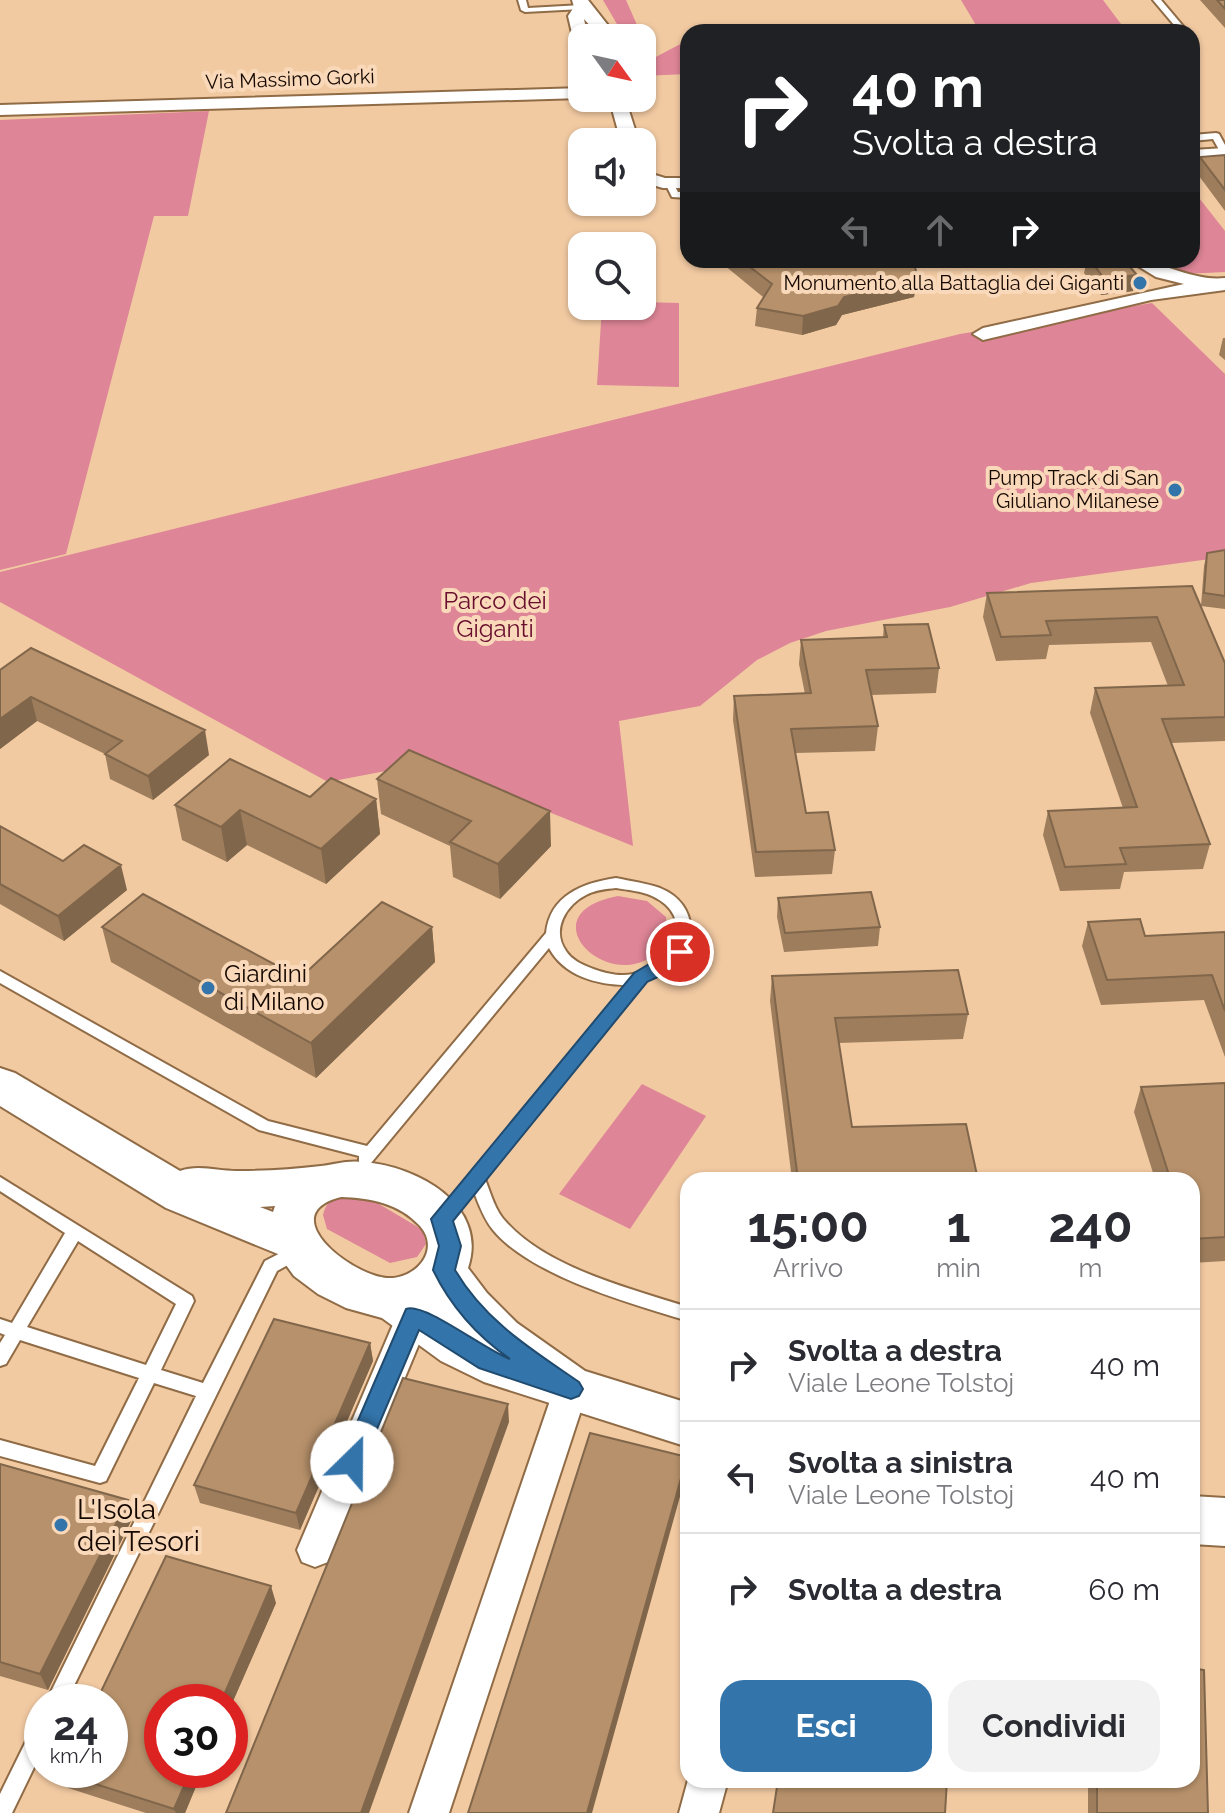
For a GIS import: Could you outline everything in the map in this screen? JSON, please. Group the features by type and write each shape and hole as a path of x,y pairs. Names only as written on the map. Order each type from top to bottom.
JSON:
{"street":[{"path":"574,4 595,24"},
{"path":"574,4 578,24"},
{"name":"Via Massimo Gorki","path":"0,110 568,93"},
{"path":"1200,152 1223,145"},
{"path":"656,180 680,183"},
{"path":"1156,268 1172,275 1220,284"},
{"path":"983,334 1138,297 1220,284"},
{"path":"0,1087 133,1163 182,1195 295,1245 348,1287 404,1308 487,1361 680,1423"},
{"path":"133,1163 176,1181 223,1189 346,1171 394,1187 442,1219 450,1246 444,1270 404,1308 315,1550"},
{"path":"295,1245 296,1207 346,1171"},
{"path":"444,1270 462,1301 481,1324 571,1389"},
{"path":"429,1813 571,1389"},
{"path":"1200,1520 1225,1522"},
{"path":"699,1813 706,1788"}],"lane":[{"path":"522,0 525,10 574,4"},
{"path":"1157,0 1177,24"},
{"path":"1200,140 1223,145"},
{"path":"669,183 675,195 680,195"},
{"path":"616,883 656,891 672,902 683,915 685,940 670,963 641,977 620,980 581,972 556,949 552,935 553,919 562,905 576,894 616,883"},
{"path":"0,976 346,1171 552,935"},
{"path":"442,1219 641,977"},
{"path":"476,1177 490,1212 516,1242 577,1274 680,1311"},
{"path":"0,1183 186,1301 100,1475 0,1448"},
{"path":"0,1359 8,1329 75,1231"},
{"path":"65,1684 271,1266 295,1245"},
{"path":"8,1329 207,1392"},
{"path":"0,1805 5,1806 24,1767"}],"green space":[{"path":"603,0 626,0 637,24 617,24"},
{"path":"961,0 1103,0 1121,24 975,24"},
{"path":"680,44 680,74 656,75 656,57"},
{"path":"209,111 188,216 154,216 66,554 0,570 0,120"},
{"path":"1200,199 1225,231 1225,272 1184,274 1169,268 1200,268"},
{"path":"656,302 679,303 679,387 597,385 601,320 656,320"},
{"name":"Parco dei Giganti","path":"1152,303 1225,374 1225,557 1031,583 950,607 826,631 790,643 757,660 700,706 619,721 633,846 428,763 328,782 0,602 0,572 960,334"},
{"path":"618,896 647,901 666,917 668,939 649,958 627,965 606,962 589,951 578,937 577,921 589,906"},
{"path":"642,1084 706,1116 630,1229 559,1194"},
{"path":"362,1194 423,1230 426,1244 417,1257 390,1263 327,1229 323,1215 333,1199"}],"building":[{"path":"1225,155 1225,190 1200,157"},
{"path":"751,268 915,268 917,278 844,297 838,306 803,316 757,308 772,284"},
{"path":"1096,268 1131,268 1137,275 1104,278"},
{"path":"1225,550 1225,596 1204,593 1207,553"},
{"path":"1192,586 1225,663 1225,717 1162,719 1210,844 1120,848 1126,864 1065,867 1048,811 1137,807 1095,688 1184,685 1157,617 1046,621 1051,635 1001,637 987,593"},
{"path":"928,624 939,668 866,670 878,726 791,729 806,813 828,812 835,850 756,852 734,696 811,693 801,640 887,637 884,625"},
{"path":"31,648 205,730 148,776 105,754 122,741 31,697 0,719 0,670"},
{"path":"409,750 550,811 498,864 450,842 471,821 377,779"},
{"path":"230,759 310,797 331,778 376,799 321,849 240,810 221,827 175,805"},
{"path":"0,826 63,861 84,845 121,865 58,916 0,884"},
{"path":"871,892 880,927 785,933 778,898"},
{"path":"143,894 300,978 382,902 432,927 311,1043 102,927"},
{"path":"1140,919 1145,936 1225,932 1225,1011 1212,975 1107,980 1088,922"},
{"path":"958,970 968,1014 835,1018 852,1127 966,1124 976,1172 797,1172 772,976"},
{"path":"1225,1083 1225,1237 1200,1239 1200,1172 1168,1172 1141,1087"},
{"path":"274,1319 370,1343 296,1513 194,1485"},
{"path":"403,1378 508,1404 361,1813 226,1813 236,1788 248,1788 248,1759"},
{"path":"590,1433 680,1455 680,1482 587,1813 468,1813"},
{"path":"0,1464 128,1500 40,1674 0,1662"},
{"path":"166,1556 271,1586 229,1684 144,1684 144,1788 183,1788 174,1809 108,1788 128,1788 128,1684 105,1684"},
{"path":"1200,1669 1204,1670 1208,1813 1097,1813 1097,1788 1200,1788"},
{"path":"777,1788 947,1788 945,1813 773,1813"}],"place":[{"name":"Monumento alla Battaglia dei Giganti","path":"1140,283"},
{"name":"Pump Track di San Giuliano Milanese","path":"1175,490"},
{"name":"Giardini di Milano","path":"208,988"},
{"name":"L'Isola dei Tesori","path":"61,1525"}],"route":[{"path":"352,1462 414,1315 458,1346 487,1361 517,1374 571,1389 499,1339 481,1324 462,1301 444,1270 450,1246 447,1227 442,1219 641,977 670,963 680,952"}]}
